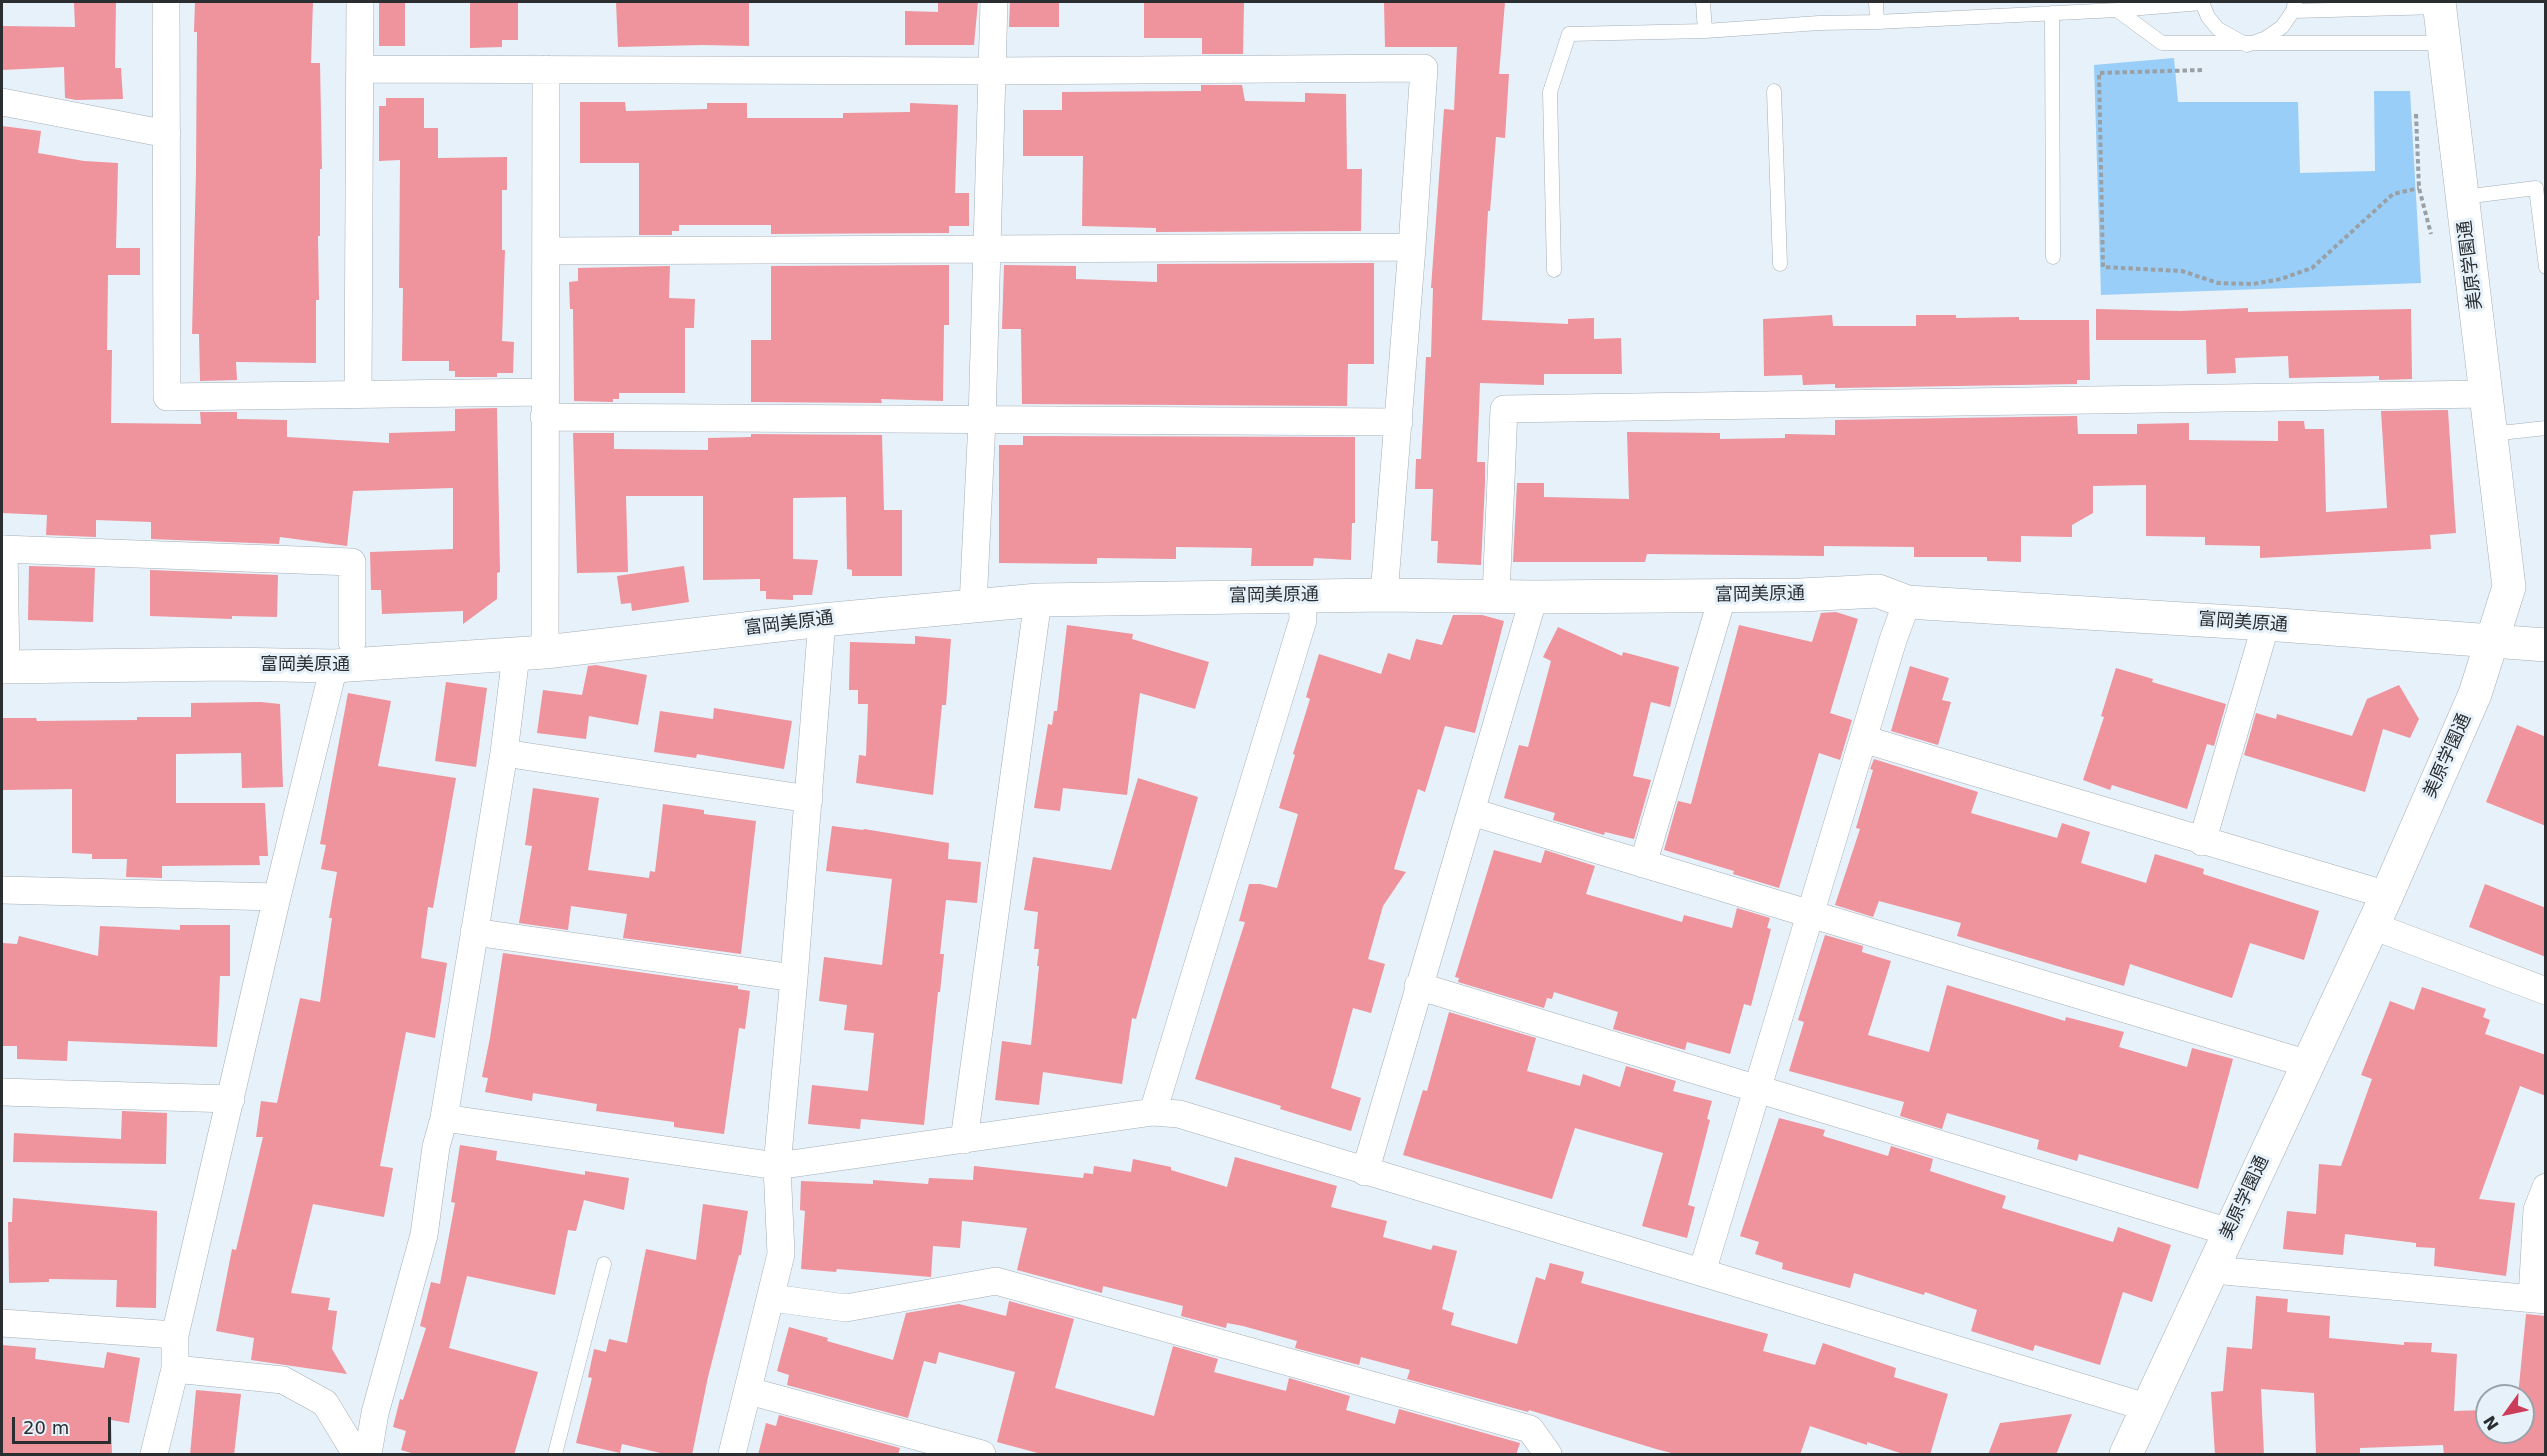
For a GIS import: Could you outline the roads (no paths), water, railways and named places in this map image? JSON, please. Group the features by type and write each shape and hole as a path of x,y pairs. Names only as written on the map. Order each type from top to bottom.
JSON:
{"street":[{"path":"166,2 167,397 358,394 544,404 982,421 1399,422"},
{"path":"358,394 360,2"},
{"path":"973,605 982,421 994,2"},
{"name":"美原学園通","path":"2126,1455 2387,896 2475,694 2509,587 2439,4"},
{"path":"360,69 993,71 1424,68 1399,422 1384,595"},
{"path":"368,1455 375,1413 424,1235 436,1148 444,1118 504,753 531,653 544,404 546,69"},
{"path":"2,102 167,134"},
{"path":"546,251 1412,247"},
{"path":"1496,596 1504,409 2486,394"},
{"path":"4,667 3,549 352,561 343,654 277,897 176,1335 175,1368 154,1455"},
{"name":"富岡美原通","path":"4,667 229,664 343,654 531,653 822,620 1038,600 1384,595 1534,597 1802,595 1878,591 1907,602 2266,624 2546,645"},
{"path":"1643,864 1723,595"},
{"path":"1153,1112 1303,620 1302,596"},
{"path":"1365,1172 1534,597"},
{"path":"964,1140 1038,600"},
{"path":"1702,1272 1893,640 1907,602"},
{"path":"732,1455 781,1254 777,1166 822,620"},
{"path":"2202,842 2266,624"},
{"path":"1863,739 2387,896"},
{"path":"504,753 808,799"},
{"path":"1472,812 2308,1064"},
{"path":"2,890 277,897"},
{"path":"2373,926 2546,991"},
{"path":"474,932 794,978"},
{"path":"1418,986 2229,1232"},
{"path":"2,1092 231,1099"},
{"path":"444,1118 777,1166 1153,1112 1179,1114 2149,1408"},
{"path":"2213,1270 2539,1299 2537,1210 2546,1187"},
{"path":"772,1298 846,1308 996,1281 1530,1429 1548,1455"},
{"path":"2,1323 176,1335"},
{"path":"175,1368 283,1380 325,1403 356,1455"},
{"path":"749,1391 982,1455"}],"lane":[{"path":"1703,2 1705,31"},
{"path":"1876,2 1877,22"},
{"path":"1554,270 1550,92 1569,34 1705,31 1820,22 1877,22 2117,10 2202,2 2208,17 2218,29 2247,45 2266,38 2282,27 2294,6 2439,4"},
{"path":"2117,10 2162,43 2247,45 2443,43"},
{"path":"2052,13 2052,257"},
{"path":"1774,91 1780,264"},
{"path":"2463,197 2541,188 2546,267"},
{"path":"2490,434 2546,428"},
{"path":"555,1455 604,1264"}]}
